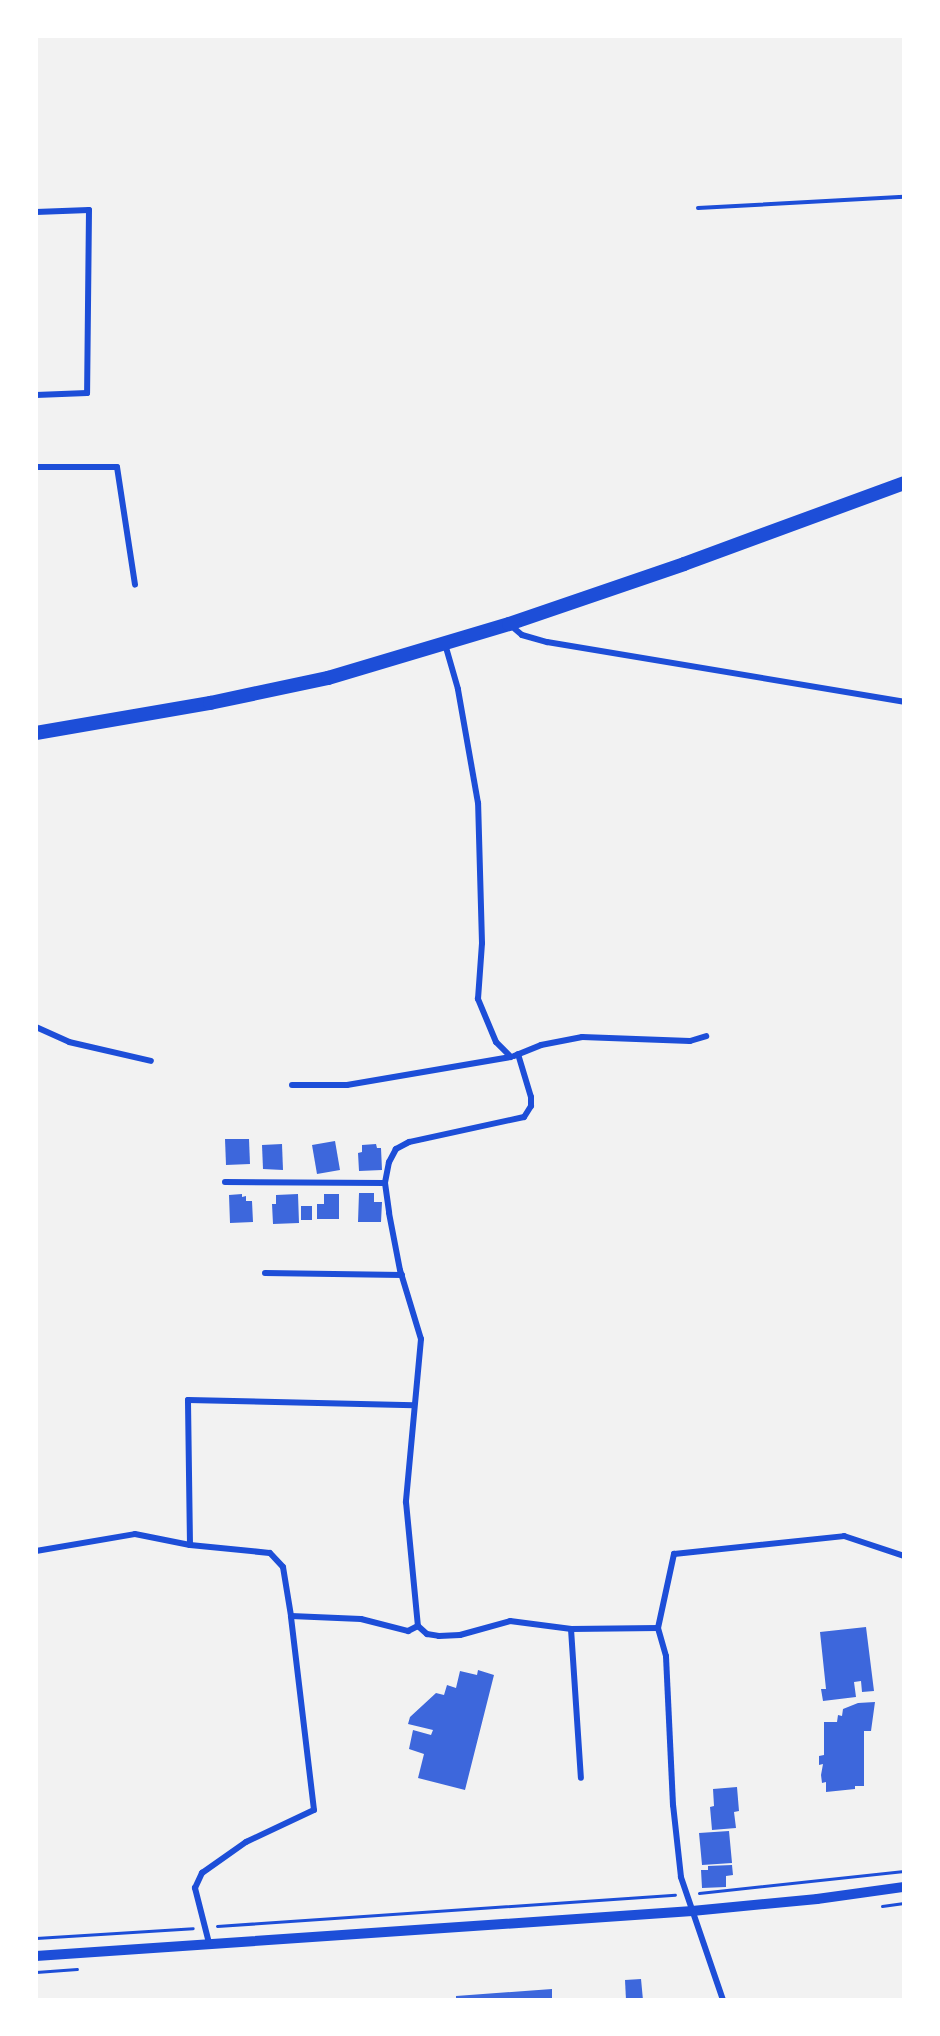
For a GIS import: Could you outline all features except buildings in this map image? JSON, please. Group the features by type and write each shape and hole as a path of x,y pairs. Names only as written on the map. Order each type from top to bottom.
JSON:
{"highway":[{"path":"36,733 267,693 328,678 509,624 684,564 904,483"}],"street":[{"path":"36,212 89,210 87,393 36,395"},
{"path":"36,467 117,467 135,585"},
{"path":"509,624 522,634 547,642 904,702"},
{"path":"444,644 458,689 478,803 482,944 478,999 496,1042 511,1057"},
{"path":"36,1027 69,1042 151,1061"},
{"path":"292,1085 347,1085 511,1057 541,1045 582,1037 690,1041 706,1036"},
{"path":"518,1054 531,1097 531,1106 524,1117 402,1145 391,1154 385,1183 402,1275 421,1340 406,1502 418,1626 422,1631 439,1636 460,1635 510,1621 571,1629 658,1628"},
{"path":"225,1182 385,1183"},
{"path":"265,1273 402,1275"},
{"path":"190,1545 188,1400 414,1405"},
{"path":"36,1551 135,1534 190,1545 270,1553 283,1567 314,1810 246,1842 202,1873 195,1888 209,1943"},
{"path":"723,2000 681,1877 673,1805 666,1656 658,1628 675,1554 844,1536 904,1556"},
{"path":"291,1616 361,1619 408,1631 418,1626"},
{"path":"571,1629 580,1778"},
{"path":"36,1956 692,1911 817,1899 904,1887"}],"lane":[{"path":"698,208 904,197"}],"path":[{"path":"212,1927 687,1894 904,1871"},
{"path":"36,1938 201,1928"}]}
